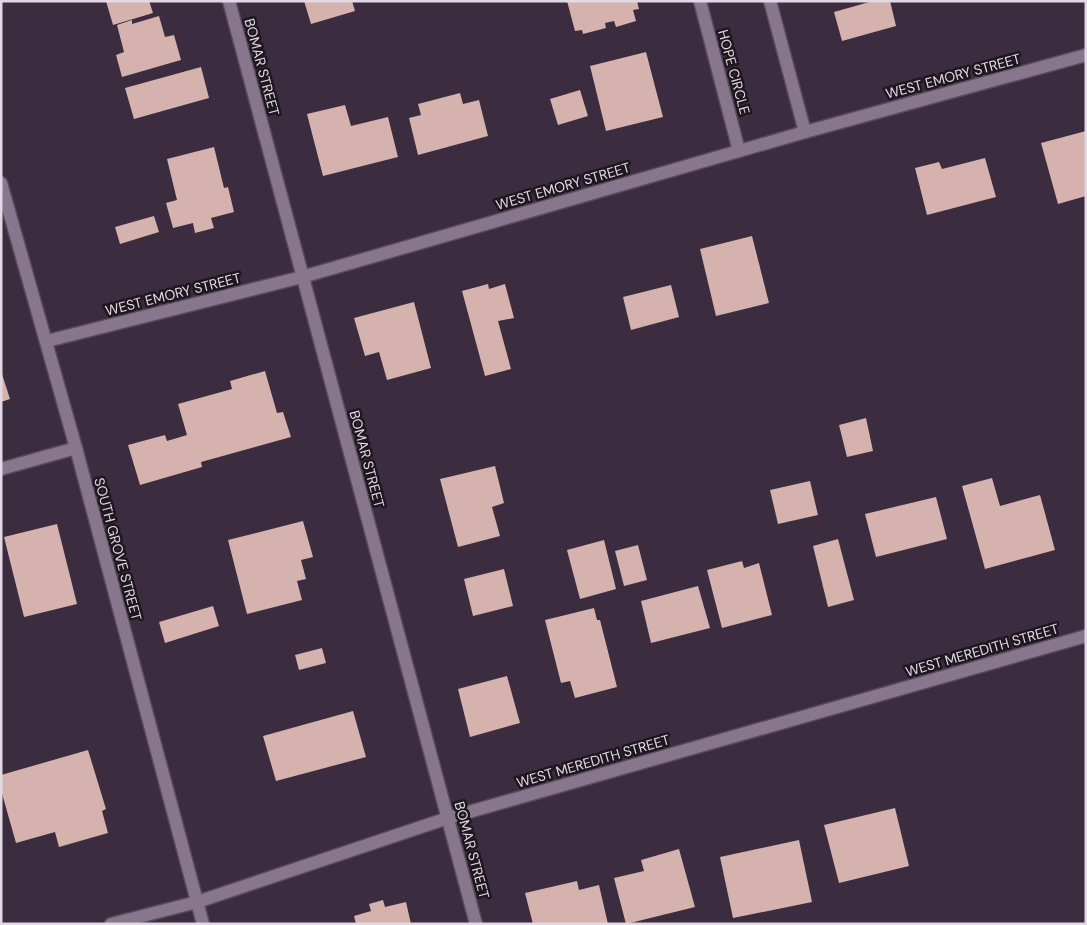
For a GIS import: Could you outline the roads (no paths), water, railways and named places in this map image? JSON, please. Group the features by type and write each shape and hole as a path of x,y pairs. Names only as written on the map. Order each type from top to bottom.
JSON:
{"street":[{"name":"BOMAR STREET","path":"229,1 476,924"},
{"name":"HOPE CIRCLE","path":"700,1 738,151"},
{"path":"770,1 805,132"},
{"name":"WEST EMORY STREET","path":"47,341 302,276 805,132 1086,55"},
{"name":"SOUTH GROVE STREET","path":"1,183 47,341 203,924"},
{"path":"1,469 76,448"},
{"name":"WEST MEREDITH STREET","path":"111,924 197,902 448,818 1086,636"}]}
